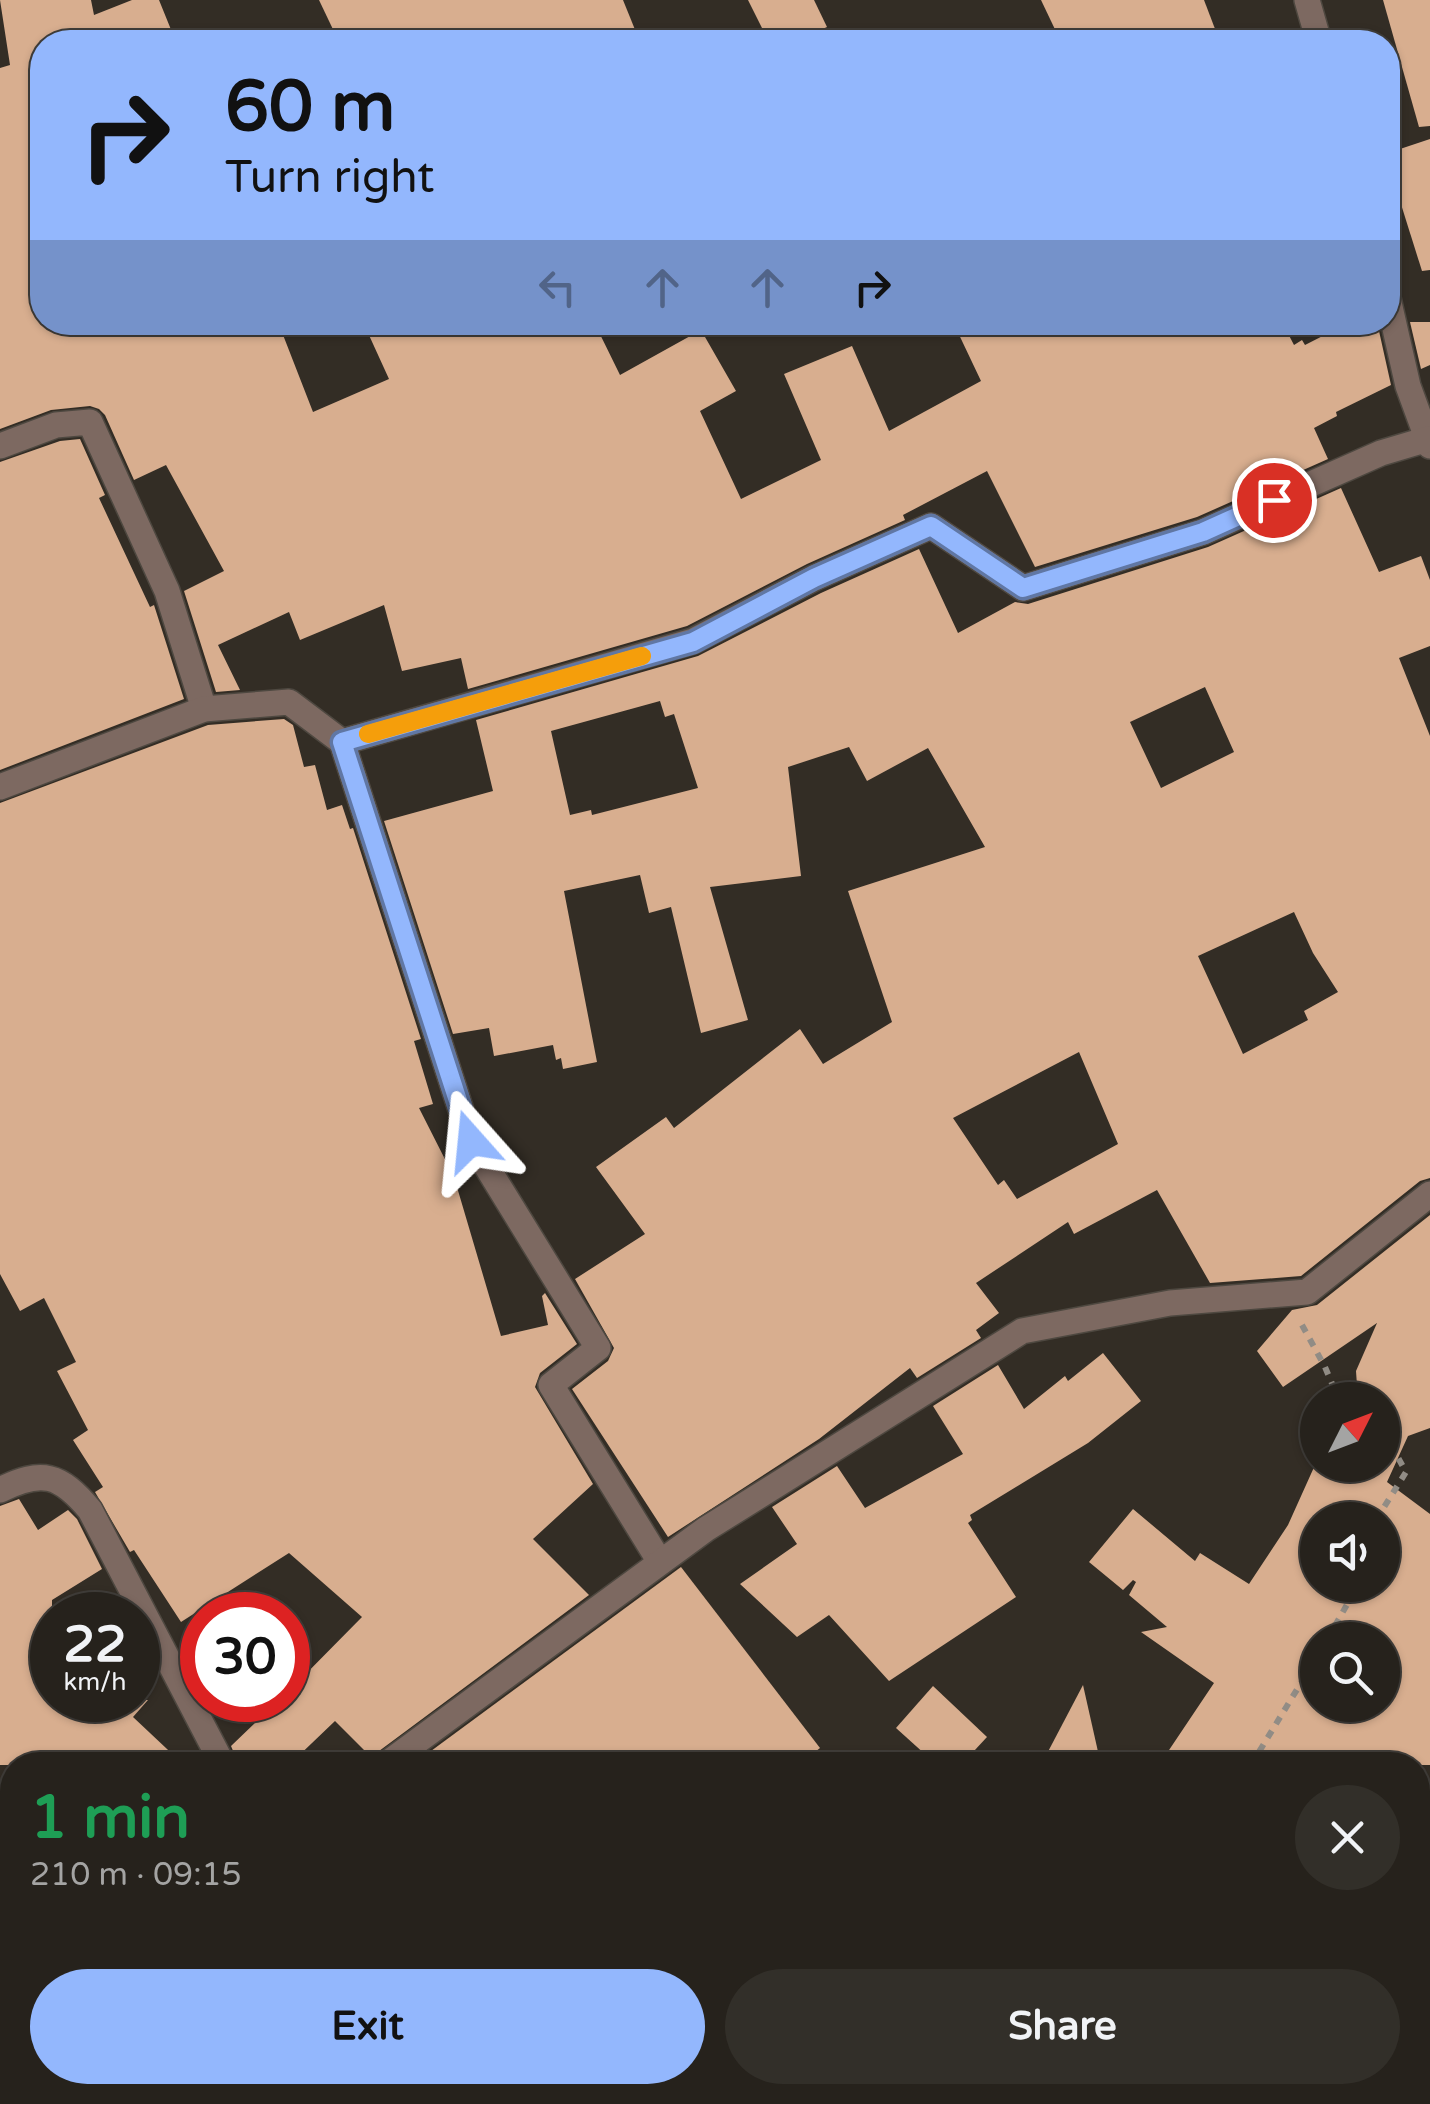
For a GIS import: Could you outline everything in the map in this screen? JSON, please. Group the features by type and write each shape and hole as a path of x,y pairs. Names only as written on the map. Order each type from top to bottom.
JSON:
{"street":[{"path":"1307,0 1316,30"},
{"path":"342,742 693,642 814,578 931,526 1023,588 1203,532 1381,453 1429,442 1408,386 1396,335"},
{"path":"0,446 56,425 90,422 167,591 204,710"},
{"path":"0,787 204,710 289,702 342,742 471,1141 598,1348 551,1385 660,1562"},
{"path":"403,1752 706,1529 1022,1331 1170,1304 1307,1292 1430,1194"},
{"path":"0,1490 23,1478 49,1476 72,1488 90,1510 215,1752"}],"path":[{"path":"1284,1294 1332,1382"},
{"path":"1260,1752 1300,1685"}],"building":[{"path":"0,0 91,0 94,15 132,0 159,0 171,30 30,30 30,335 283,335 313,412 389,379 369,335 600,335 620,375 692,335 704,335 736,391 700,411 741,499 821,460 784,374 852,346 889,431 981,381 959,335 1289,335 1294,345 1302,340 1305,345 1325,335 1380,335 1391,385 1336,412 1337,416 1314,428 1328,459 1197,517 1035,567 987,471 903,515 905,520 807,564 687,626 468,689 461,658 402,671 384,605 300,640 289,612 218,645 240,690 216,692 184,591 224,571 166,465 134,480 105,415 90,406 51,410 0,429 0,68 10,65"},
{"path":"319,0 623,0 635,30 333,30"},
{"path":"748,0 814,0 827,27 820,30 763,30"},
{"path":"1041,0 1204,0 1215,30 1055,30"},
{"path":"1383,0 1430,0 1430,126 1419,127 1400,60 1400,30 1392,30"},
{"path":"1430,139 1430,270 1422,271 1400,201 1400,149"},
{"path":"1410,322 1430,322 1430,365 1421,369"},
{"path":"80,439 105,495 99,498 150,607 154,605 184,699 0,770 0,462 60,441"},
{"path":"1341,488 1379,572 1421,556 1430,580 1430,646 1399,658 1430,736 1430,1178 1420,1181 1301,1276 1210,1283 1157,1190 1074,1234 1068,1222 976,1283 999,1313 976,1330 981,1338 917,1378 910,1368 819,1439 668,1537 572,1389 608,1361 614,1348 575,1279 645,1234 596,1167 666,1117 674,1128 800,1029 823,1064 892,1022 848,891 985,847 928,748 867,781 849,747 788,767 801,876 710,887 748,1020 701,1033 671,907 649,913 640,875 564,891 597,1062 563,1069 553,1045 494,1056 489,1028 453,1034 384,821 493,791 476,720 698,656 821,593 919,549 958,633 1015,602 1028,604 1208,547","holes":["1205,687 1234,752 1161,788 1130,722","660,701 665,717 674,714 698,788 592,815 591,810 570,815 551,731","1294,912 1313,953 1338,992 1304,1011 1308,1020 1243,1054 1198,956","1079,1052 1118,1144 1017,1199 1004,1180 998,1185 953,1118"]},
{"path":"284,719 293,725 304,767 315,765 327,810 342,805 350,829 353,828 421,1039 414,1041 433,1104 419,1108 454,1177 501,1336 548,1325 542,1296 545,1293 577,1344 540,1373 535,1387 593,1484 533,1539 589,1595 378,1752 366,1752 335,1721 303,1752 234,1752 231,1746 256,1722 310,1722 310,1670 362,1617 289,1553 228,1592 180,1592 180,1620 134,1550 130,1552 95,1492 103,1487 73,1440 88,1430 57,1371 76,1362 44,1298 20,1311 0,1274 0,803 208,725"},
{"path":"1430,1215 1430,1428 1408,1436 1400,1454 1400,1382 1357,1382 1356,1371 1377,1323 1283,1387 1257,1351 1292,1310 1317,1305"},
{"path":"1103,1353 1141,1401 1088,1443 970,1515 972,1520 968,1523 1016,1597 889,1681 829,1615 797,1637 740,1584 797,1544 772,1507 837,1466 865,1508 963,1454 933,1406 998,1365 1024,1409 1065,1376 1068,1381"},
{"path":"1307,1482 1387,1482 1430,1514 1430,1752 1168,1752 1214,1683 1141,1632 1167,1627 1129,1595 1136,1582 1133,1580 1123,1590 1089,1562 1133,1509 1195,1561 1200,1553 1249,1584 1288,1525"},
{"path":"19,1499 38,1530 68,1510 77,1519 102,1569 65,1592 30,1592 30,1722 138,1722 170,1752 0,1752 0,1506"},
{"path":"681,1567 820,1748 815,1752 430,1752"},
{"path":"1083,1685 1098,1752 1048,1752"},
{"path":"933,1686 987,1737 973,1752 923,1752 896,1728"}],"slow traffic":[{"path":"368,734 642,656"}],"route":[{"path":"471,1141 342,742 693,642 814,578 931,526 1023,588 1203,532 1274,500"}]}
